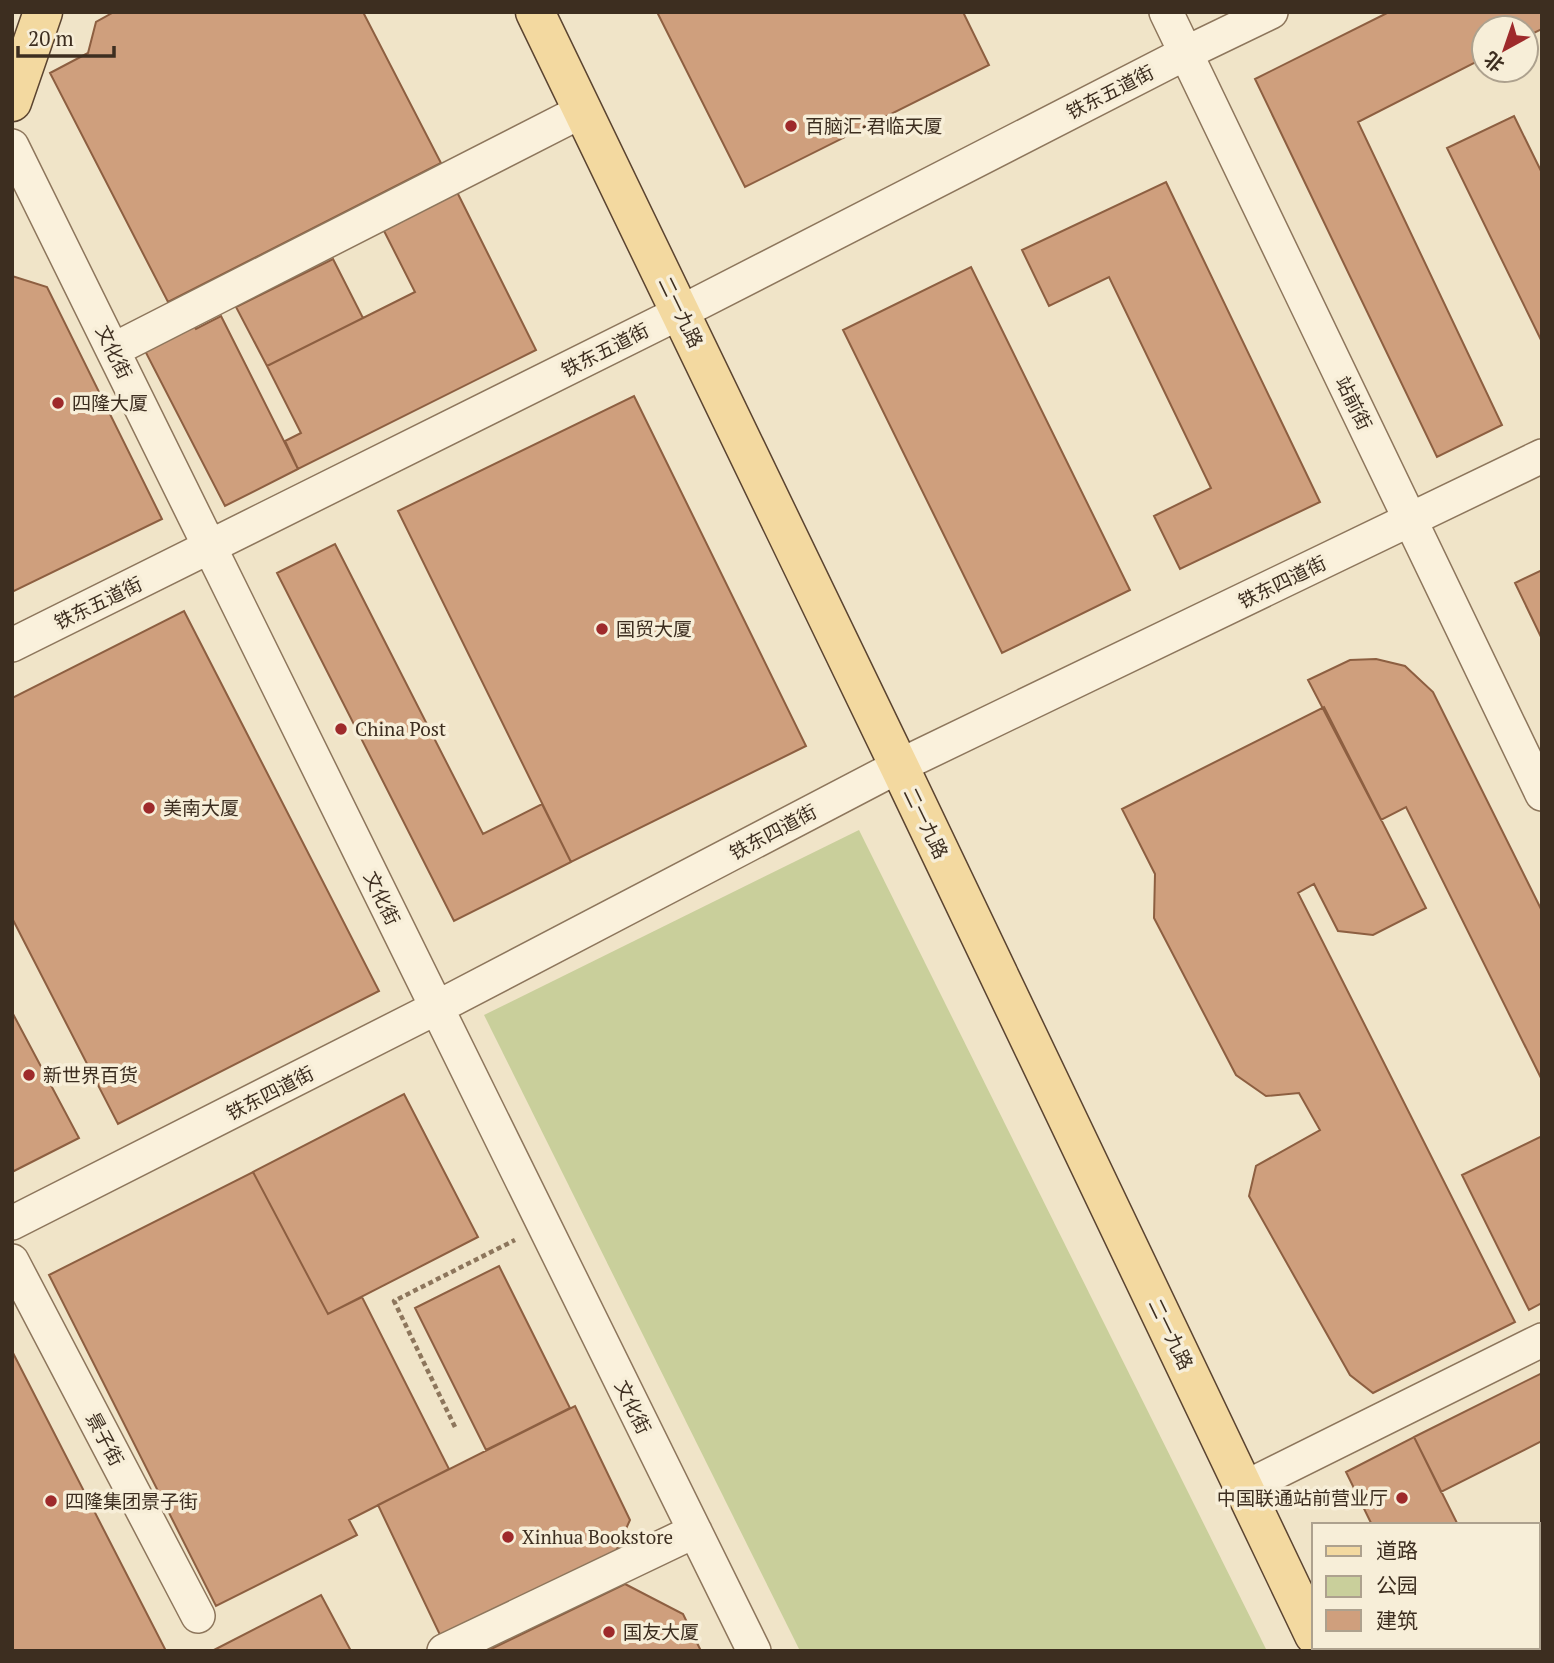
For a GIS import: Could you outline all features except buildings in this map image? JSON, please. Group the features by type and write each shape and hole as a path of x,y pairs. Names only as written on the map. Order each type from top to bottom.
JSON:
{"main road":[{"path":"12,102 43,12"},
{"name":"二一九路","path":"535,12 1312,1631"}],"street":[{"name":"站前街","path":"1166,12 1542,794"},
{"name":"铁东五道街","path":"12,645 681,312 1271,12"},
{"path":"113,350 582,111"},
{"name":"文化街","path":"12,145 754,1651"},
{"name":"铁东四道街","path":"12,1223 436,1008 899,766 1542,456"},
{"name":"景子街","path":"12,1261 198,1616"},
{"path":"1244,1488 1542,1340"},
{"path":"444,1651 695,1531"}],"path":[{"path":"455,1427 394,1301 544,1225"}],"green space":[{"path":"859,830 1267,1651 800,1651 484,1015"}],"place":[{"name":"百脑汇·君临天厦","path":"791,126"},
{"name":"四隆大厦","path":"58,403"},
{"name":"国贸大厦","path":"602,629"},
{"name":"China Post","path":"341,729"},
{"name":"美南大厦","path":"149,808"},
{"name":"新世界百货","path":"29,1075"},
{"name":"中国联通站前营业厅","path":"1402,1498"},
{"name":"四隆集团景子街","path":"51,1501"},
{"name":"Xinhua Bookstore","path":"508,1537"},
{"name":"国友大厦","path":"609,1632"}]}
